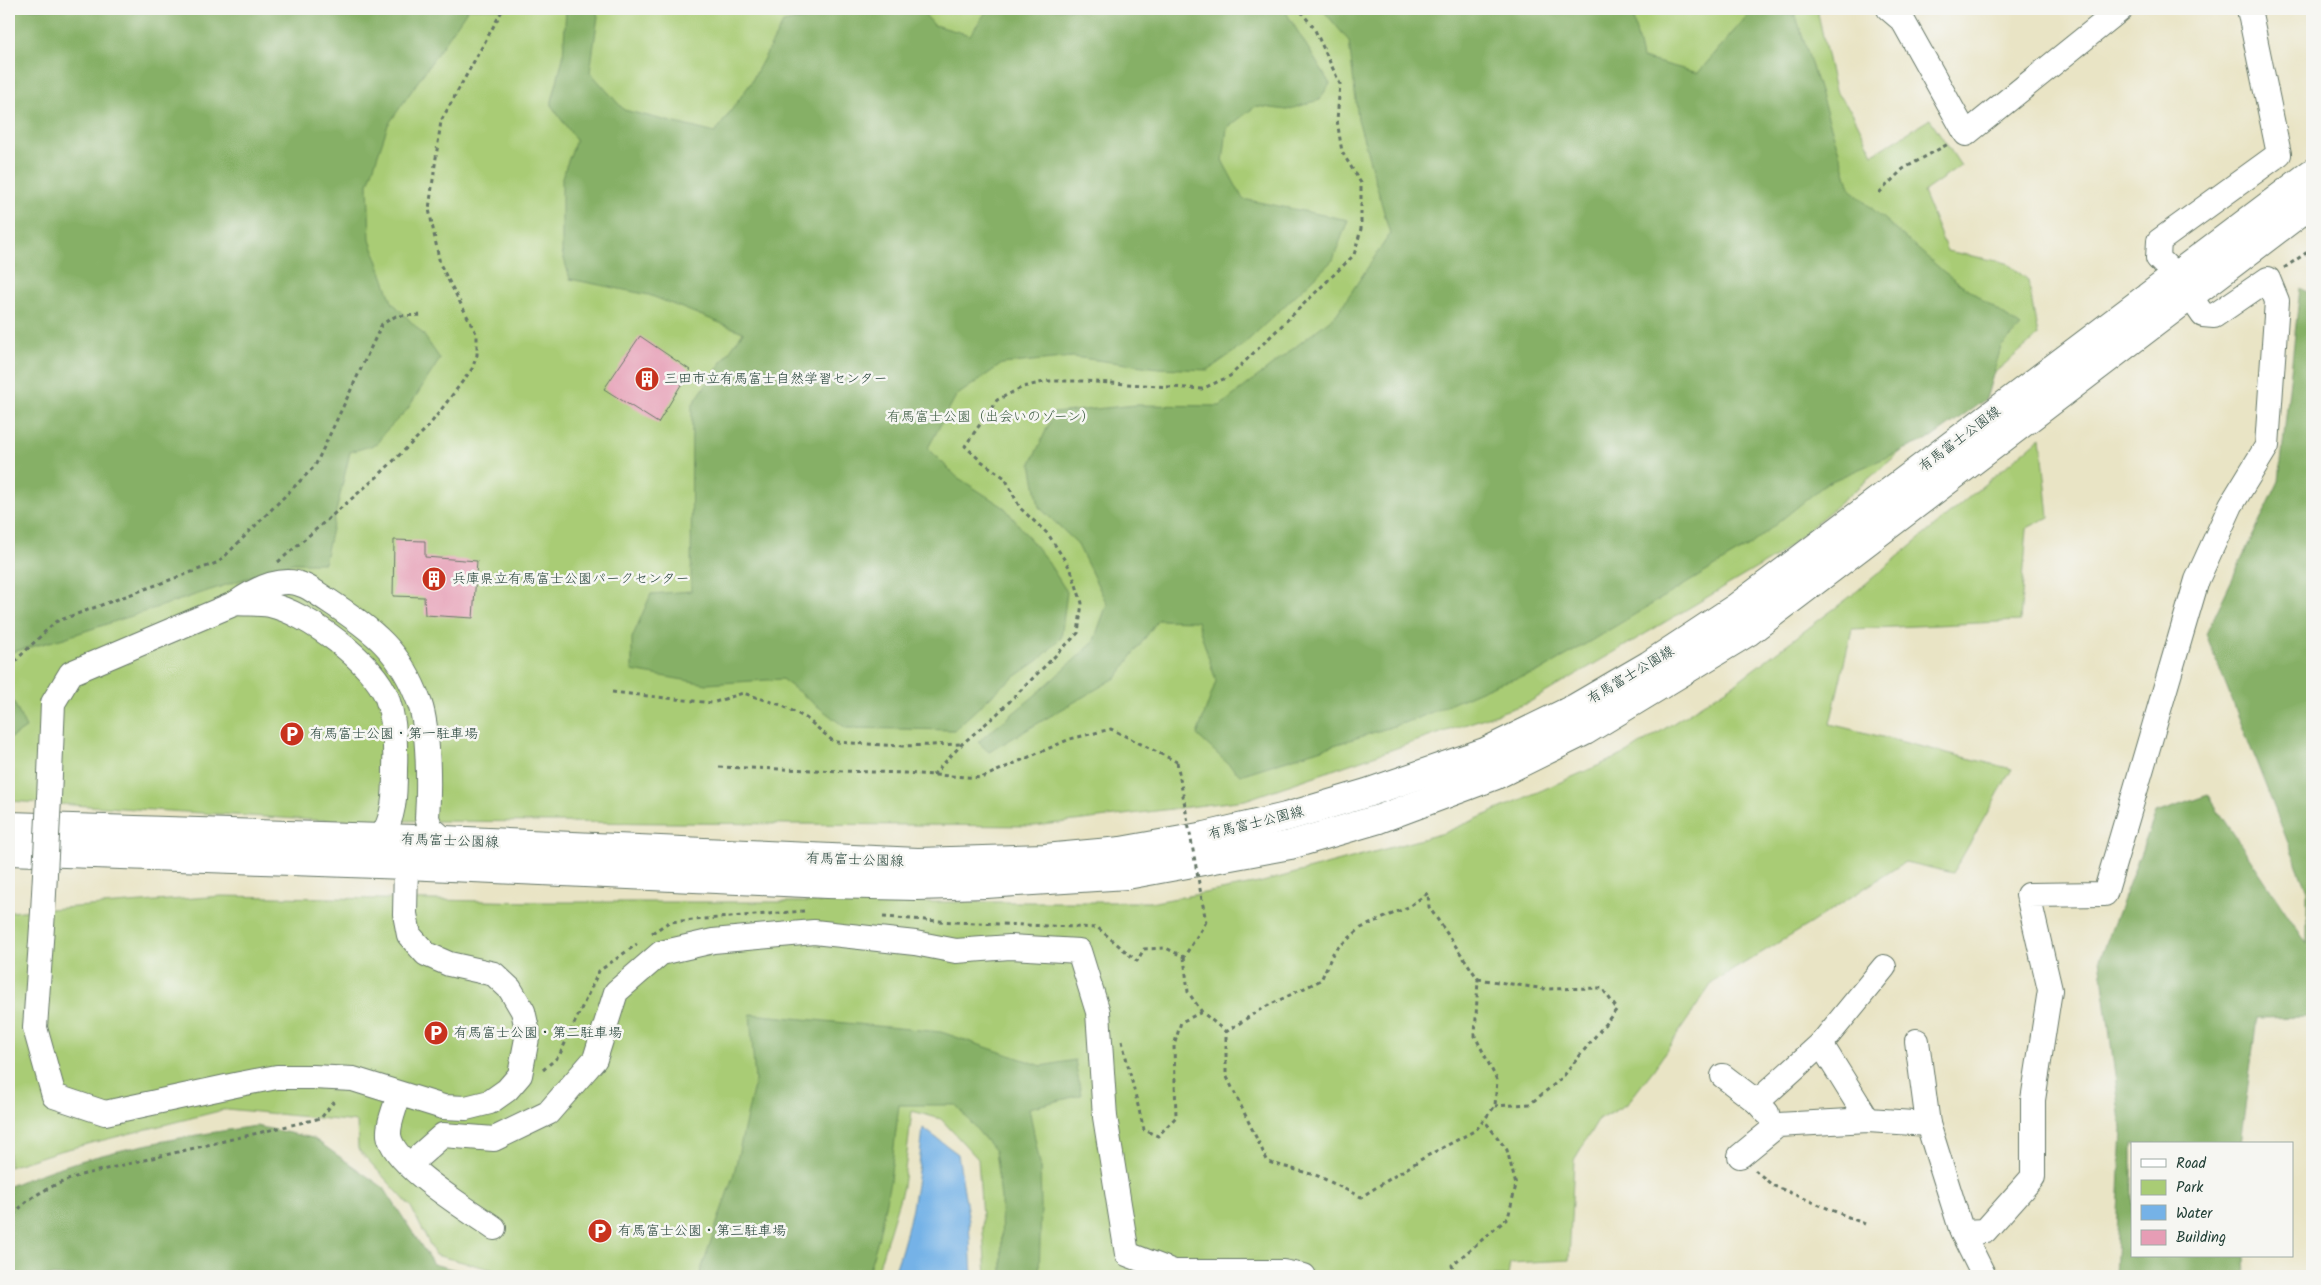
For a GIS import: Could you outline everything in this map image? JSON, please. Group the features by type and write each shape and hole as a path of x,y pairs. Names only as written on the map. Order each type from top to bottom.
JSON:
{"main road":[{"name":"有馬富士公園線","path":"9,851 406,865 827,884 986,884 1127,875 1290,845 1379,819 1494,776 1585,731 1748,632 2183,286 2312,173"},
{"name":"有馬富士公園線","path":"9,826 445,840 918,862 1045,858 1121,851 1205,836 1286,817 1367,793 1485,752 1575,708 1649,665 1737,607 2183,286 2312,203"}],"street":[{"path":"1889,9 1903,21 1966,134 2121,9"},
{"path":"1962,1232 1985,1232 2033,1178 2033,1100 2050,990 2028,895 2105,894 2197,580 2231,505 2267,446 2277,301 2268,279 2214,316 2203,315 2183,286 2158,258 2159,241 2279,154 2249,9"},
{"path":"406,865 405,914 409,935 426,954 449,964 494,974 510,989 523,1010 528,1033 520,1076 508,1090 490,1102 466,1108 443,1107 353,1079 276,1077 105,1114 54,1096 35,1028 43,912 53,703 71,673 236,603 250,592 274,584 288,582 304,584 368,626 400,662 421,706 425,728 427,818 431,828 445,840"},
{"path":"236,603 270,605 297,614 353,653 387,697 394,726 396,745 394,806 388,826 380,838"},
{"path":"409,1165 443,1135 494,1138 548,1113 596,1060 616,992 661,953 713,941 814,932 915,943 956,951 1010,947 1079,951 1098,1012 1105,1117 1126,1254 1174,1272 1283,1272 1304,1276"},
{"path":"1757,1102 1821,1044 1884,967"},
{"path":"1917,1041 1928,1124 1962,1232 1984,1276"},
{"path":"1821,1044 1868,1120"},
{"path":"1724,1076 1757,1102 1778,1125"},
{"path":"399,1094 389,1135 394,1151 409,1165 494,1228"},
{"path":"1740,1156 1778,1125 1868,1120 1928,1124"}],"path":[{"path":"272,568 378,476 428,427 472,369 477,355 477,335 440,264 429,209 441,121 503,9"},
{"path":"933,774 962,744 998,714 1078,633 1082,603 1071,570 1048,534 1020,508 1005,478 981,461 965,446 998,400 1023,387 1048,381 1082,381 1202,389 1230,376 1354,254 1361,230 1361,183 1342,152 1337,120 1340,84 1314,28 1299,9"},
{"path":"1879,193 1903,169 1966,134"},
{"path":"2268,279 2312,249"},
{"path":"9,667 55,622 219,562 314,466 382,324 396,316 424,315"},
{"path":"612,692 712,703 743,693 781,704 806,718 834,742 902,746 962,744"},
{"path":"719,767 933,774 981,778 1070,739 1111,729 1177,762 1206,922 1184,957 1188,992 1202,1012 1226,1032"},
{"path":"1428,893 1429,907 1478,979 1475,1036 1497,1080 1495,1106 1476,1130 1425,1157 1362,1197 1318,1176 1268,1162 1226,1074 1226,1032 1261,1009 1321,980 1334,951 1361,928 1408,907 1428,893"},
{"path":"1098,928 1137,961 1144,949 1166,948 1184,957"},
{"path":"1478,979 1545,989 1602,988 1617,1009 1562,1078 1530,1104 1495,1106"},
{"path":"1098,1012 1120,1035 1144,1130 1158,1136 1176,1117 1174,1046 1182,1022 1202,1012"},
{"path":"9,1222 16,1210 48,1187 81,1175 320,1118 353,1079"},
{"path":"1454,1276 1452,1265 1508,1218 1516,1185 1507,1150 1484,1120"},
{"path":"1740,1156 1772,1185 1865,1224"}],"green space":[{"name":"有馬富士公園（出会いのゾーン）","path":"9,9 1817,9 1835,91 1852,112 1873,154 1930,119 1961,166 1923,192 1947,251 2007,263 2028,280 2038,336 1777,556 1528,703 1245,800 1034,826 313,820 9,801"},
{"path":"9,9 468,9 388,125 368,184 370,240 392,302 423,334 440,359 407,410 383,434 377,444 350,452 324,563 293,563 64,638 9,653"},
{"path":"566,9 595,9 598,16 590,72 624,110 715,133 750,84 783,23 834,13 843,9 920,9 934,25 970,35 988,9 1284,9 1330,84 1319,100 1287,110 1256,106 1227,128 1223,162 1243,199 1348,220 1333,260 1242,346 1208,370 1158,368 1073,357 1002,364 956,396 928,448 957,477 1005,508 1046,559 1067,592 1061,638 1039,660 1002,686 954,730 846,728 782,679 707,684 632,671 632,638 651,594 691,591 692,405 743,332 649,295 570,279 562,252 562,177 576,140 551,105 563,58"},
{"path":"1322,9 1631,9 1642,58 1698,73 1753,9 1796,16 1851,190 1944,272 2021,327 2001,347 1986,399 1931,438 1827,483 1749,546 1539,672 1497,684 1416,719 1240,775 1197,735 1216,681 1197,621 1158,620 1117,677 989,752 978,742 1033,697 1093,643 1107,604 1077,543 1039,507 1031,463 1054,413 1136,405 1220,406 1336,315 1390,234 1358,119 1349,41"},
{"path":"2300,288 2312,294 2312,1017 2257,1018 2240,1142 2131,1142 2131,1258 2244,1258 2245,1276 2115,1276 2122,1129 2100,959 2156,813 2208,795 2307,944 2307,891 2206,634 2279,481"},
{"path":"2041,437 2049,517 2027,528 2020,621 1852,629 1830,724 2012,769 1953,873 1905,862 1811,923 1713,982 1654,1069 1627,1104 1598,1120 1574,1160 1569,1260 1510,1263 1508,1276 986,1276 978,1159 941,1119 912,1111 903,1187 876,1276 518,1276 435,1255 411,1207 358,1149 357,1122 227,1109 56,1152 9,1167 9,912 222,896 537,902 1155,902 1259,883 1444,833 1627,753 1734,684 1851,596"},
{"path":"9,692 26,728 9,739"},
{"path":"750,1014 941,1032 1042,1066 1075,1060 1081,1095 1029,1108 1040,1164 1039,1276 1002,1276 1001,1198 995,1151 956,1105 899,1105 890,1181 878,1240 867,1276 699,1276 734,1173 755,1081"},
{"path":"256,1126 313,1138 384,1188 433,1264 479,1276 9,1276 9,1186 69,1164 130,1148"}],"water":[{"path":"923,1128 958,1154 969,1221 972,1276 893,1276 905,1239 913,1203"}],"building":[{"name":"三田市立有馬富士自然学習センター","path":"640,336 690,370 658,423 604,389"},
{"name":"兵庫県立有馬富士公園パークセンター","path":"394,540 425,541 425,557 477,561 473,618 425,615 424,597 393,596"}],"place":[{"name":"三田市立有馬富士自然学習センター","path":"647,379"},
{"name":"兵庫県立有馬富士公園パークセンター","path":"434,579"},
{"name":"有馬富士公園・第一駐車場","path":"292,734"},
{"name":"有馬富士公園・第二駐車場","path":"436,1033"},
{"name":"有馬富士公園・第三駐車場","path":"600,1231"}]}
